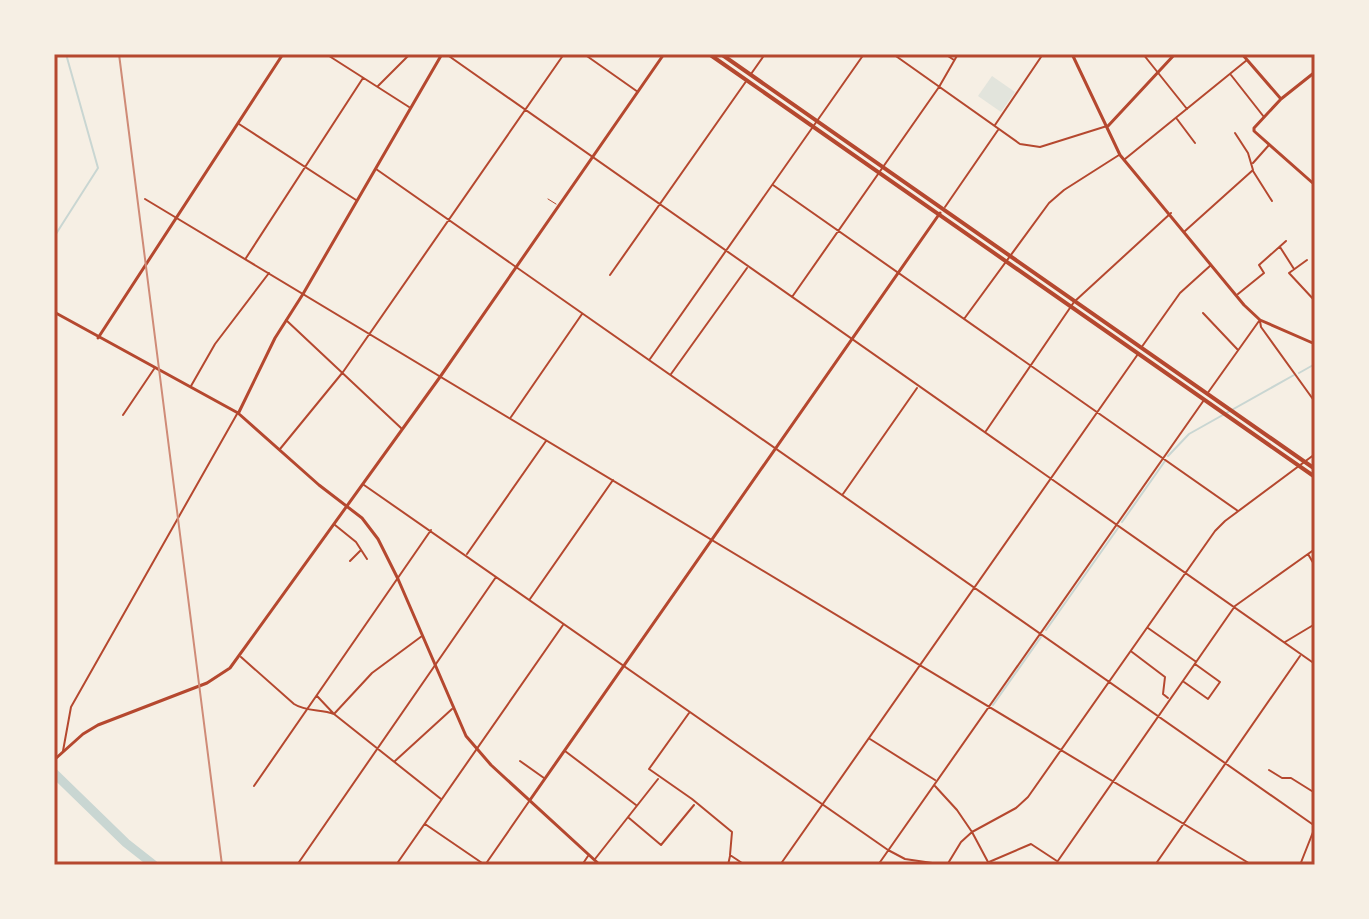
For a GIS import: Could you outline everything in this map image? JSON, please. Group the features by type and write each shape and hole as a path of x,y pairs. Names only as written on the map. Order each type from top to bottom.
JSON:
{"highway":[{"path":"709,54 749,78 1228,412 1302,464 1315,477"},
{"path":"721,54 749,78"},
{"path":"1302,464 1315,469"}],"street":[{"path":"98,338 283,54"},
{"path":"326,54 410,108"},
{"path":"377,87 410,54"},
{"path":"63,752 71,707 238,413 286,320 444,54 1315,664"},
{"path":"280,450 343,372 564,54"},
{"path":"584,54 638,92"},
{"path":"54,760 98,725 217,678 240,656 304,561 334,525 440,377 664,54"},
{"path":"610,275 765,54"},
{"path":"649,360 864,54"},
{"path":"893,54 1020,144 1032,147 1108,126 1175,54"},
{"path":"945,54 955,60"},
{"path":"792,297 939,87 958,54"},
{"path":"424,823 485,865 941,212 1043,54"},
{"path":"1081,54 1074,56 1124,160 1260,320 1315,344"},
{"path":"1143,54 1187,109"},
{"path":"1242,54 1281,99"},
{"path":"1124,160 1247,60"},
{"path":"1315,72 1281,99 1254,128 1315,185"},
{"path":"1230,74 1264,117"},
{"path":"246,259 363,78"},
{"path":"1176,118 1195,143"},
{"path":"238,124 356,200"},
{"path":"1235,133 1272,201"},
{"path":"1252,164 1269,145"},
{"path":"963,320 1049,203 1120,155"},
{"path":"375,168 1315,826 1300,865"},
{"path":"1185,231 1253,170"},
{"path":"773,185 1238,511"},
{"path":"145,199 1252,865"},
{"path":"985,432 1073,304 1171,213"},
{"path":"1237,295 1264,273 1259,265 1286,241"},
{"path":"1279,246 1294,269"},
{"path":"1307,260 1289,273 1315,301"},
{"path":"780,865 1180,293 1212,264"},
{"path":"671,375 748,266"},
{"path":"191,387 215,344 269,273"},
{"path":"54,312 238,413 369,526 398,579 466,736 476,749 600,865"},
{"path":"510,418 583,313"},
{"path":"1203,313 1239,351"},
{"path":"286,320 402,429"},
{"path":"878,865 1260,320"},
{"path":"1260,320 1261,327 1315,402"},
{"path":"123,415 155,368"},
{"path":"842,495 919,386"},
{"path":"466,555 546,440"},
{"path":"363,484 888,850 905,859 946,865 961,842 972,832 1016,808 1028,797 1215,531 1315,454"},
{"path":"529,600 613,480"},
{"path":"334,525 356,542 367,559"},
{"path":"254,786 432,530"},
{"path":"1056,863 1235,606 1315,549"},
{"path":"350,561 361,550"},
{"path":"1308,554 1315,566"},
{"path":"297,865 496,576"},
{"path":"396,865 564,624"},
{"path":"1285,643 1315,624"},
{"path":"1147,627 1220,682 1208,699 1183,681"},
{"path":"334,714 372,673 422,636"},
{"path":"1131,651 1165,677 1163,694 1170,700"},
{"path":"1155,865 1301,655"},
{"path":"240,656 294,704 334,714"},
{"path":"316,695 334,714 441,799"},
{"path":"394,762 453,709"},
{"path":"689,712 649,769 732,832 728,865"},
{"path":"869,738 937,781"},
{"path":"565,751 637,806"},
{"path":"520,761 545,779"},
{"path":"1269,770 1282,778 1291,778 1315,793"},
{"path":"594,860 660,777"},
{"path":"934,785 972,832 988,862"},
{"path":"628,818 661,845 696,803"},
{"path":"982,865 1031,844 1063,865"},
{"path":"582,865 589,855"},
{"path":"730,855 745,865"}],"lane":[{"path":"548,199 559,206"}],"shaded area":[{"path":"992,76 1015,92 1001,112 978,96"}],"waterway":[{"path":"54,237 98,168 66,54"},
{"path":"1299,373 1315,364"},
{"path":"1168,456 1189,434 1294,375"},
{"path":"1122,522 1165,461"},
{"path":"1046,630 1118,528"},
{"path":"993,705 1041,637"},
{"path":"54,773 126,843 154,865"}],"railway":[{"path":"119,54 222,865"}]}
